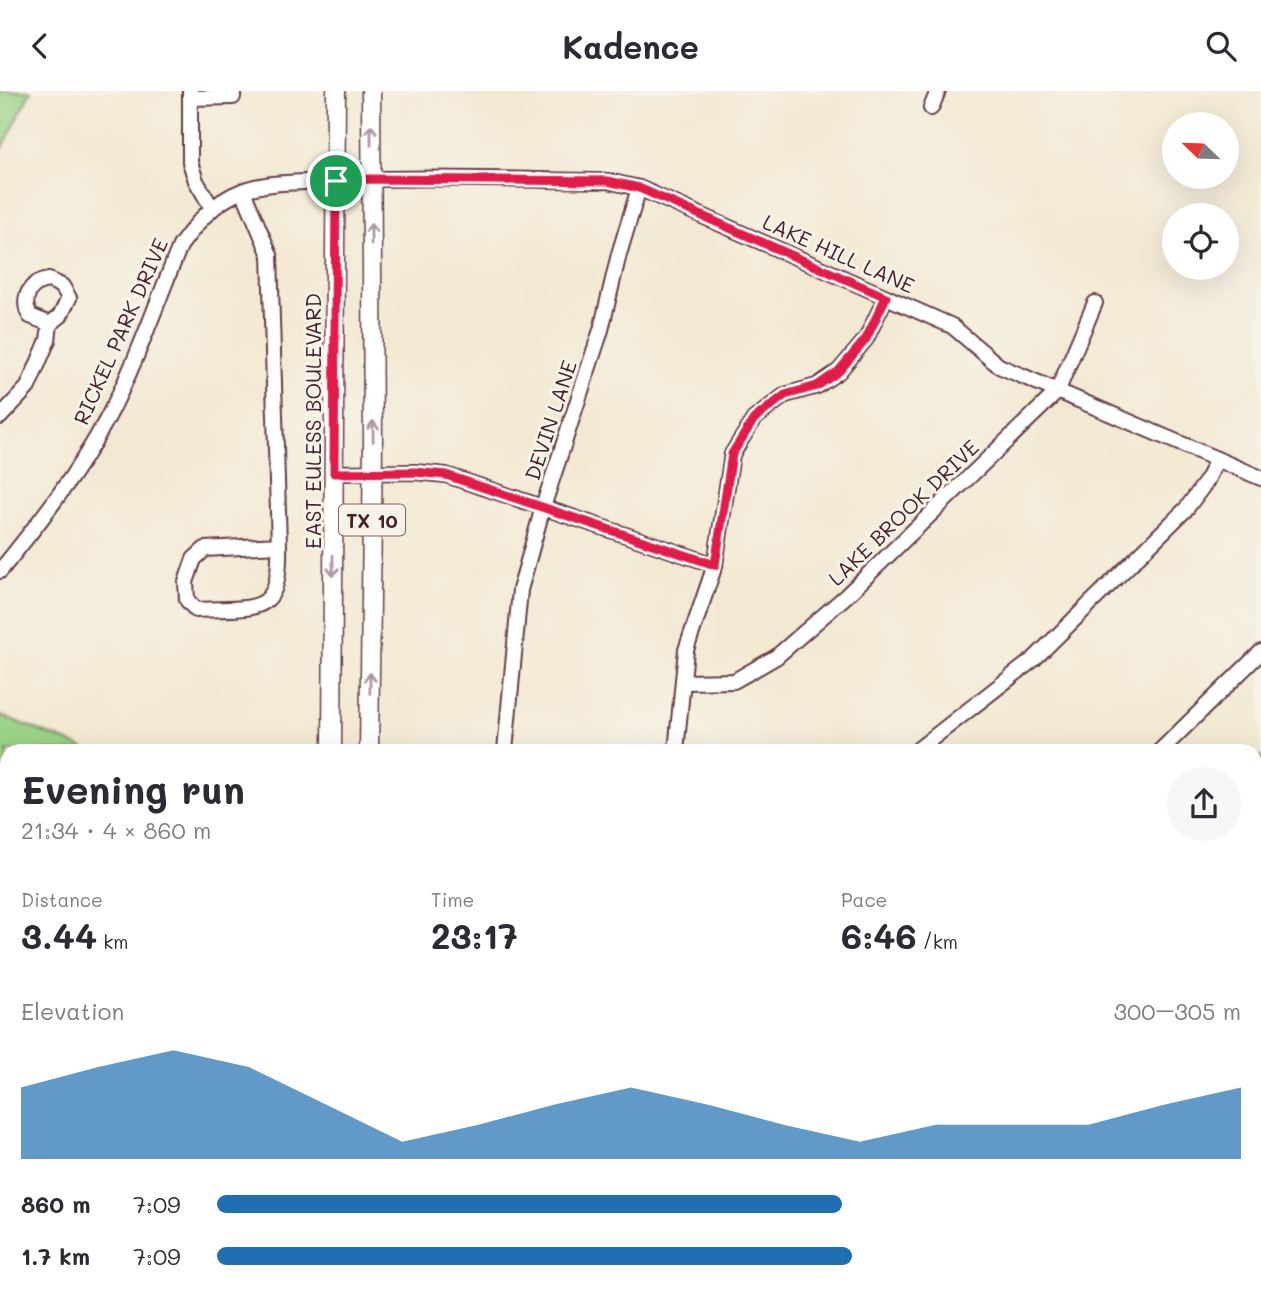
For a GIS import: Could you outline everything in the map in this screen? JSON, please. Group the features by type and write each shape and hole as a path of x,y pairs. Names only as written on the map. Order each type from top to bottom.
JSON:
{"main road":[{"name":"EAST EULESS BOULEVARD","path":"332,744 336,91"},
{"name":"TX 10","path":"369,744 373,473 371,91"}],"street":[{"path":"212,208 196,181 190,162 190,94 233,97 233,91"},
{"path":"931,108 938,91"},
{"name":"RICKEL PARK DRIVE","path":"0,571 6,557 75,472 108,418 180,246 199,220 212,208 243,191 262,186 370,179"},
{"name":"LAKE HILL LANE","path":"370,179 608,181 639,188 952,326 999,366 1261,478"},
{"name":"DEVIN LANE","path":"506,744 520,590 543,507 601,330 619,254 639,188"},
{"path":"243,191 270,255 279,545 279,572 275,591 269,601 248,608 196,610 187,600 186,582 194,559 205,549 279,545"},
{"path":"677,744 686,650 715,565 732,454 754,419 785,395 817,386 839,371 866,339 886,297"},
{"name":"LAKE BROOK DRIVE","path":"684,683 734,681 776,657 846,596 1057,392 1095,303"},
{"path":"0,417 28,387 48,340 50,324"},
{"path":"925,744 1034,659 1186,509 1206,482 1217,459"},
{"path":"334,473 415,472 446,475 715,565"},
{"path":"1167,744 1261,652"}],"green space":[{"path":"0,91 31,91 0,153"},
{"path":"0,715 73,744 0,744"}],"route":[{"path":"336,181 608,181 639,188 886,297 866,339 839,371 817,386 785,395 754,419 732,454 715,565 446,475 415,472 334,473 336,181"}]}
